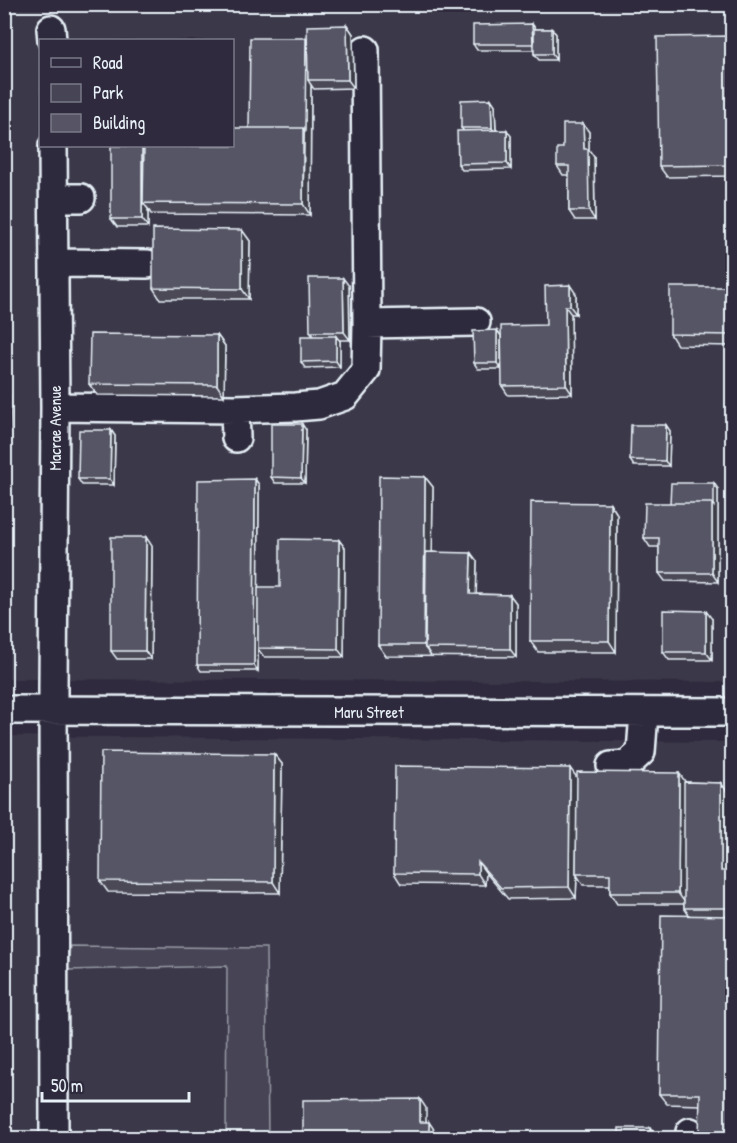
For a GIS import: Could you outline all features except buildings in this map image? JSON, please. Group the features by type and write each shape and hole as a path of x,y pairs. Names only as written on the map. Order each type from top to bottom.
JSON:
{"street":[{"path":"55,407 235,409 295,407 319,405 345,396 366,370 365,50"},
{"name":"Macrae Avenue","path":"53,147 54,1138"},
{"path":"54,198 81,198"},
{"path":"54,263 147,264"},
{"path":"367,324 476,322"},
{"path":"235,409 236,438"},
{"name":"Maru Street","path":"4,710 732,712"},
{"path":"611,766 627,765 641,752 644,713"}],"shaded area":[{"path":"5,5 732,5 732,682 5,679"},
{"path":"4,736 732,742 732,1138 5,1138"}],"green space":[{"path":"70,946 266,948 268,1138 226,1138 227,966 68,970"}]}
